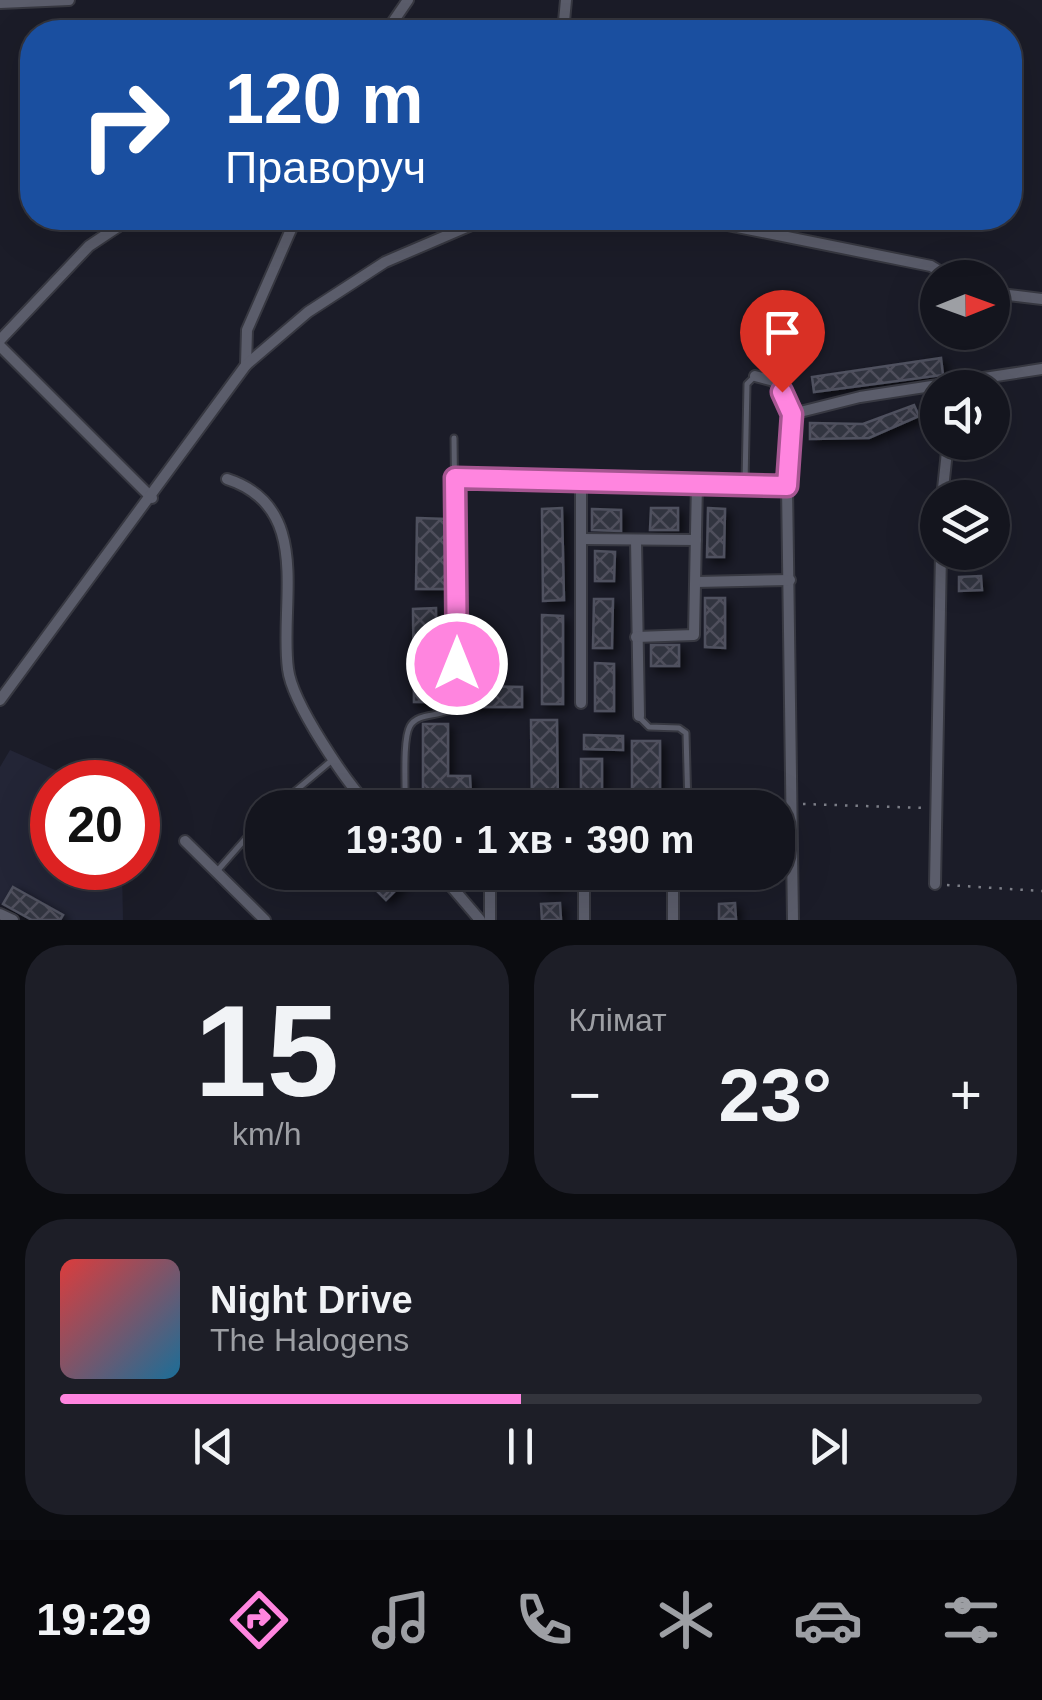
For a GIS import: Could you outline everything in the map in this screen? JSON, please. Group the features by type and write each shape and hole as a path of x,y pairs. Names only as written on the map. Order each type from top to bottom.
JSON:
{"street":[{"path":"0,4 69,0"},
{"path":"114,230 90,246 0,343 152,498"},
{"path":"246,365 247,330 291,230"},
{"path":"0,700 246,365 308,312 386,262 454,230"},
{"path":"752,230 920,264"},
{"path":"1010,296 1042,300"},
{"path":"1010,376 1042,369"},
{"path":"755,376 774,381 792,414 787,486 792,790"},
{"path":"792,414 860,397 920,390"},
{"path":"455,478 787,486"},
{"path":"227,479 260,496 275,515 288,552 288,669 346,783 353,790"},
{"path":"581,703 582,480"},
{"path":"636,638 694,635 698,482"},
{"path":"581,540 696,540"},
{"path":"636,540 639,716"},
{"path":"935,884 940,809 941,570"},
{"path":"696,582 790,580"},
{"path":"185,841 265,920"},
{"path":"454,890 480,920"},
{"path":"490,890 490,920"},
{"path":"584,890 584,920"},
{"path":"673,920 674,890"},
{"path":"792,890 792,920"},
{"path":"0,914 13,920"}],"lane":[{"path":"745,483 747,384 755,376"},
{"path":"406,790 408,730 416,720 448,712 457,700 454,438"},
{"path":"639,716 649,727 680,728 686,734 688,790"},
{"path":"297,790 334,760"},
{"path":"216,873 245,840"}],"path":[{"path":"795,804 940,809"},
{"path":"935,884 1042,891"}],"shaded area":[{"path":"10,750 32,760 30,890 122,890 123,920 32,920 0,903 0,767"}],"building":[{"path":"941,358 942,370 920,370 920,378 814,392 812,377"},
{"path":"914,405 919,416 869,438 810,439 810,423 863,424"},
{"path":"562,508 564,600 543,601 542,509"},
{"path":"651,508 678,508 678,530 650,530"},
{"path":"708,508 725,509 724,557 707,557"},
{"path":"592,509 621,510 621,531 592,530"},
{"path":"417,518 446,519 446,589 416,589"},
{"path":"595,551 615,552 614,581 595,581"},
{"path":"981,576 982,590 959,591 959,577"},
{"path":"705,598 725,598 725,648 705,647"},
{"path":"594,599 613,599 612,648 593,648"},
{"path":"436,608 437,702 414,702 413,609"},
{"path":"542,615 563,616 563,704 542,704"},
{"path":"651,645 679,645 679,666 651,666"},
{"path":"595,663 614,664 614,711 595,711"},
{"path":"471,686 522,687 522,707 471,707"},
{"path":"531,720 557,720 558,790 532,790"},
{"path":"423,724 448,724 448,776 470,776 471,790 423,790"},
{"path":"584,735 623,736 623,750 584,749"},
{"path":"632,741 660,741 660,790 632,790"},
{"path":"581,759 602,759 602,790 581,790"},
{"path":"13,887 63,915 60,920 32,920 3,904"},
{"path":"378,890 396,890 386,900"},
{"path":"560,903 561,920 542,920 541,904"},
{"path":"735,903 736,919 719,919 719,904"}],"route":[{"path":"457,664 455,478 787,486 792,414 782,392"}]}
